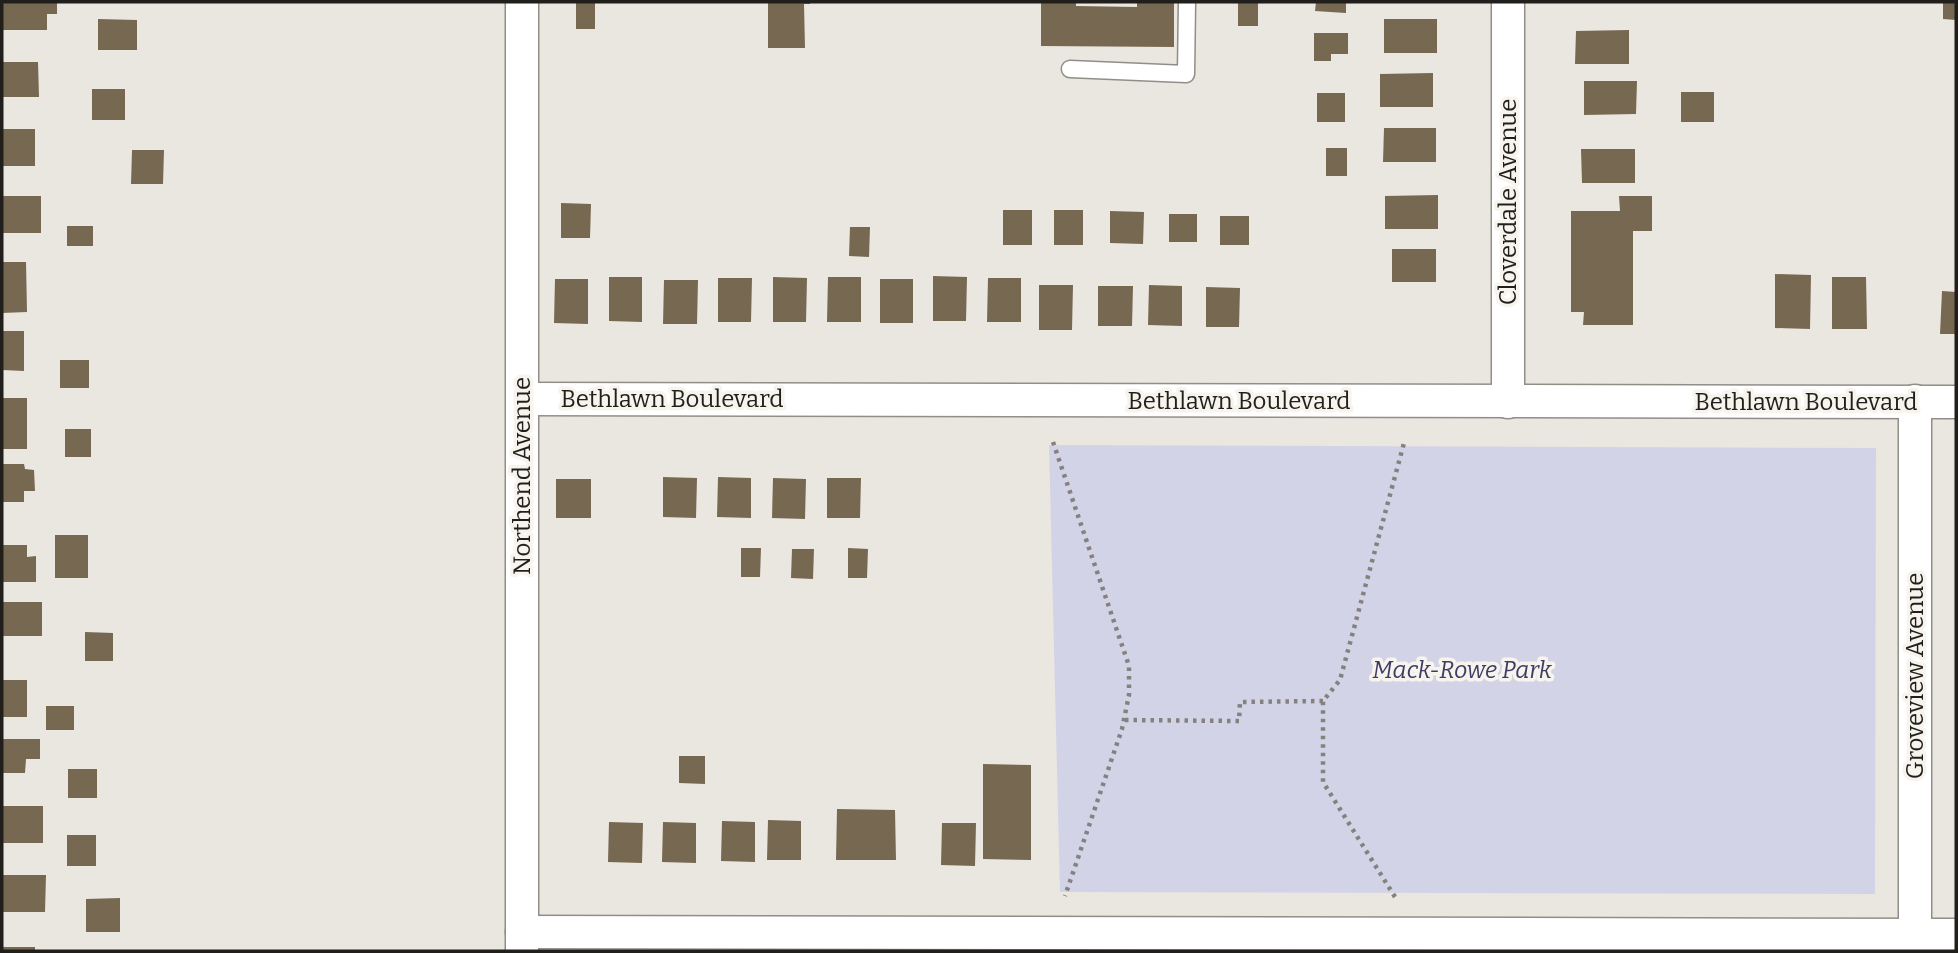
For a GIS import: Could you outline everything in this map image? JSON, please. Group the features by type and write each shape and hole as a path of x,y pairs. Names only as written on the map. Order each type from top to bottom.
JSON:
{"street":[{"name":"Northend Avenue","path":"522,2 522,942"},
{"name":"Cloverdale Avenue","path":"1508,2 1508,402"},
{"name":"Bethlawn Boulevard","path":"523,399 1956,402"},
{"name":"Groveview Avenue","path":"1915,401 1915,943"},
{"path":"522,942 1915,943 1956,935"}],"lane":[{"path":"1070,69 1186,74 1186,2"}],"path":[{"path":"1054,442 1129,666 1129,695 1125,720 1065,896"},
{"path":"1395,897 1323,782 1322,701 1340,680 1404,443"},
{"path":"1125,720 1239,721 1240,702 1322,701"}],"green space":[{"name":"Mack-Rowe Park","path":"1049,445 1876,448 1875,894 1060,892"}],"building":[{"path":"2,2 57,2 57,14 47,14 47,30 2,30"},
{"path":"576,2 595,2 595,29 576,29"},
{"path":"768,2 810,2 804,4 805,48 768,48"},
{"path":"1041,2 1076,2 1076,6 1137,7 1137,2 1174,2 1174,47 1041,46"},
{"path":"1238,2 1258,2 1258,26 1238,26"},
{"path":"1316,2 1346,2 1346,13 1315,11"},
{"path":"1943,2 1956,2 1956,20 1943,19"},
{"path":"98,19 137,20 137,50 98,50"},
{"path":"1384,19 1437,19 1437,53 1384,53"},
{"path":"1629,30 1629,64 1575,64 1576,31"},
{"path":"1314,33 1348,33 1348,54 1331,54 1331,61 1314,61"},
{"path":"2,62 38,62 39,97 2,97"},
{"path":"1433,73 1433,107 1380,107 1380,74"},
{"path":"1584,81 1637,81 1636,114 1584,115"},
{"path":"92,89 125,89 125,120 92,120"},
{"path":"1681,92 1714,92 1714,122 1681,122"},
{"path":"1317,93 1345,93 1345,122 1317,122"},
{"path":"1384,128 1436,128 1436,162 1383,162"},
{"path":"2,129 35,129 35,166 2,166"},
{"path":"1326,148 1347,148 1347,176 1326,176"},
{"path":"1581,149 1635,149 1635,183 1582,183"},
{"path":"132,150 164,150 163,184 131,184"},
{"path":"1438,195 1438,229 1385,229 1385,196"},
{"path":"2,196 41,196 41,233 2,233"},
{"path":"1619,196 1652,196 1652,231 1633,231 1633,325 1583,325 1584,312 1571,312 1571,211 1620,211"},
{"path":"561,203 591,204 590,238 561,238"},
{"path":"1003,210 1032,210 1032,245 1003,245"},
{"path":"1054,210 1083,210 1083,245 1054,245"},
{"path":"1110,211 1144,212 1143,244 1110,243"},
{"path":"1169,214 1197,214 1197,242 1169,242"},
{"path":"1220,216 1249,216 1249,245 1220,245"},
{"path":"67,226 93,226 93,246 67,246"},
{"path":"850,227 870,227 869,257 849,256"},
{"path":"1392,249 1436,249 1436,282 1392,282"},
{"path":"2,262 26,262 27,312 2,313"},
{"path":"1775,274 1811,275 1810,329 1775,328"},
{"path":"933,276 967,277 966,321 933,321"},
{"path":"609,277 642,277 642,322 609,321"},
{"path":"773,277 807,278 806,322 773,322"},
{"path":"828,277 861,277 861,322 827,322"},
{"path":"1832,277 1866,277 1867,329 1832,329"},
{"path":"718,278 752,278 751,322 718,322"},
{"path":"988,278 1021,278 1021,322 987,322"},
{"path":"555,279 588,279 588,324 554,323"},
{"path":"880,279 913,279 913,323 880,323"},
{"path":"664,280 698,280 697,324 663,324"},
{"path":"1039,285 1073,285 1072,330 1039,330"},
{"path":"1149,285 1182,286 1182,326 1148,325"},
{"path":"1098,286 1133,286 1132,326 1098,326"},
{"path":"1206,287 1240,288 1239,327 1206,327"},
{"path":"1942,291 1956,292 1956,334 1940,334"},
{"path":"2,331 24,331 24,371 2,370"},
{"path":"60,360 89,360 89,388 60,388"},
{"path":"2,398 27,398 27,449 2,449"},
{"path":"65,429 91,429 91,457 65,457"},
{"path":"2,464 24,464 25,469 34,470 35,491 24,491 24,502 2,502"},
{"path":"663,477 697,478 696,518 663,517"},
{"path":"718,477 751,478 751,518 717,517"},
{"path":"773,478 806,479 805,519 772,518"},
{"path":"827,478 861,478 860,518 827,518"},
{"path":"556,479 591,479 591,518 556,518"},
{"path":"55,535 88,535 88,578 55,578"},
{"path":"2,545 27,545 27,557 36,556 36,582 2,582"},
{"path":"741,548 761,548 760,577 741,577"},
{"path":"848,548 868,549 867,578 848,578"},
{"path":"792,549 814,549 813,579 791,578"},
{"path":"2,602 42,602 42,636 2,636"},
{"path":"85,632 113,633 113,661 85,661"},
{"path":"2,680 27,680 27,717 2,717"},
{"path":"46,706 74,706 74,730 46,730"},
{"path":"2,739 40,739 40,759 26,759 25,773 2,773"},
{"path":"679,756 705,756 705,784 679,783"},
{"path":"983,764 1031,765 1031,860 983,859"},
{"path":"68,769 97,769 97,798 68,798"},
{"path":"2,806 43,806 43,843 2,843"},
{"path":"837,809 895,810 896,860 836,860"},
{"path":"768,820 801,821 801,860 767,860"},
{"path":"722,821 755,822 755,862 721,861"},
{"path":"609,822 643,823 642,863 608,862"},
{"path":"663,822 696,823 696,863 662,862"},
{"path":"942,823 976,823 975,866 941,865"},
{"path":"67,835 96,835 96,866 67,866"},
{"path":"2,875 46,875 45,912 2,912"},
{"path":"120,898 120,932 86,932 86,899"},
{"path":"2,947 35,947 35,951 2,951"}]}
